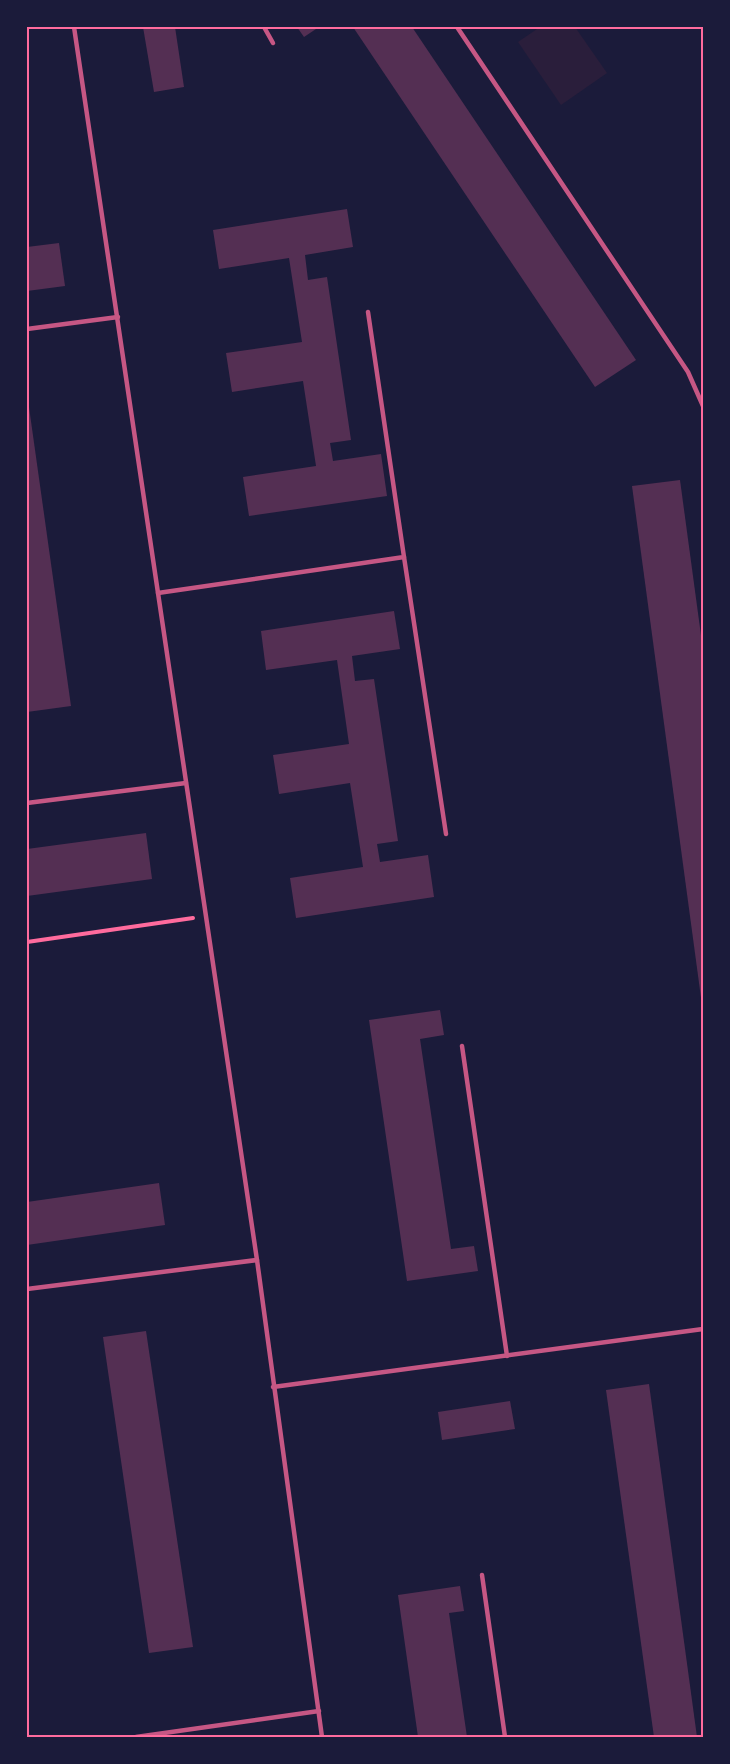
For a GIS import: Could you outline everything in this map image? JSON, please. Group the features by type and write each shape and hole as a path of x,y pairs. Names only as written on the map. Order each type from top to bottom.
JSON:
{"lane":[{"path":"74,27 256,1260 322,1737"},
{"path":"264,27 273,43"},
{"path":"457,27 688,372 703,406"},
{"path":"368,312 446,834"},
{"path":"27,330 118,317"},
{"path":"158,593 404,557"},
{"path":"27,804 186,783"},
{"path":"462,1046 507,1356"},
{"path":"27,1289 256,1260"},
{"path":"273,1387 703,1329"},
{"path":"482,1575 505,1737"},
{"path":"136,1737 318,1711"}],"path":[{"path":"27,942 206,917"}],"shaded area":[{"path":"540,27 575,27 607,73 561,105 518,42"}],"building":[{"path":"143,27 175,27 184,87 154,92"},
{"path":"297,27 319,27 304,37"},
{"path":"353,27 412,27 636,360 595,387"},
{"path":"347,209 353,247 305,255 308,280 327,277 351,440 330,443 333,461 381,454 387,496 249,516 243,477 316,466 303,381 232,392 226,353 302,342 289,258 219,269 213,230"},
{"path":"59,243 65,286 27,291 27,247"},
{"path":"27,400 71,706 27,712"},
{"path":"680,480 703,650 703,1005 632,486"},
{"path":"394,611 400,649 352,656 355,681 374,679 398,841 377,844 380,862 428,855 434,897 296,918 290,878 363,867 350,783 279,794 273,755 349,744 337,660 266,670 261,631"},
{"path":"146,833 152,879 27,896 27,849"},
{"path":"440,1010 444,1035 420,1039 451,1249 474,1246 478,1271 407,1281 369,1020"},
{"path":"159,1183 165,1225 27,1245 27,1202"},
{"path":"146,1331 193,1647 149,1653 103,1337"},
{"path":"649,1384 697,1737 654,1737 606,1390"},
{"path":"510,1401 515,1429 442,1440 438,1412"},
{"path":"460,1586 464,1611 449,1613 467,1737 418,1737 398,1595"}]}
